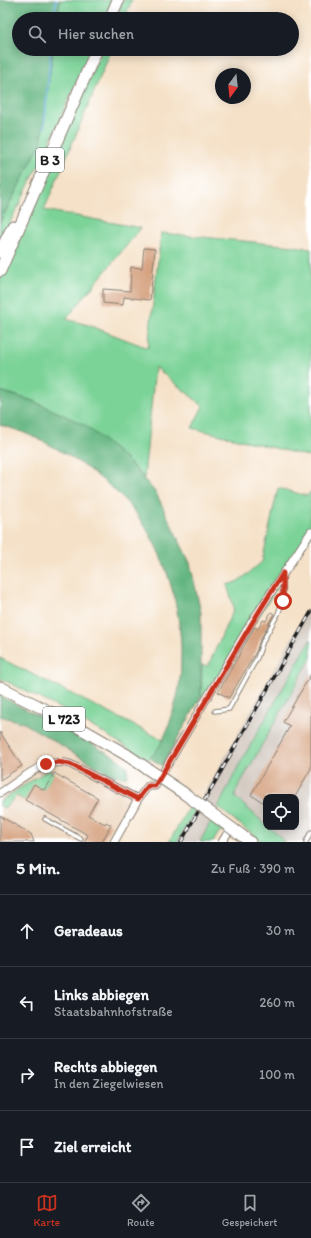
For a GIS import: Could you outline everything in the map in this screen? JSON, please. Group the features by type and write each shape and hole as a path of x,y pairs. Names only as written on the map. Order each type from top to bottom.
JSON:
{"main road":[{"path":"113,12 118,0"},
{"name":"B 3","path":"0,252 94,56"},
{"name":"B 3","path":"0,271 94,56"},
{"name":"L 723","path":"0,687 64,719 127,756 185,794 246,838"}],"street":[{"path":"114,842 138,799 148,786 155,786 252,623 311,532"},
{"path":"0,794 46,764 58,762 70,764 138,799"},
{"path":"222,842 227,834"}],"lane":[{"path":"215,711 229,708 257,658 283,601 283,573"},
{"path":"45,819 80,839"},
{"path":"306,842 311,832"}],"shaded area":[{"path":"311,604 311,639 223,795 200,842 177,842"},
{"path":"311,658 311,842 286,842 272,830 299,830 299,794 263,794 263,822 235,797 242,779"},
{"path":"0,716 24,723 107,773 122,777 127,776 129,803 105,842 0,842"}],"green space":[{"path":"0,0 60,0 58,12 12,12 12,56 52,56 41,143 0,222"},
{"path":"60,0 112,0 107,12 58,12"},
{"path":"123,0 132,0 127,12 118,12"},
{"path":"52,56 88,56 48,146 0,243 0,222 41,143"},
{"path":"99,56 109,56 44,210 141,228 66,319 88,325 148,348 161,233 311,249 311,457 192,428 203,406 155,367 144,478 128,461 33,401 0,391 0,279 28,222"},
{"path":"0,391 33,401 85,425 128,461 156,493 190,563 201,613 201,697 162,766 150,758 164,739 170,723 180,681 181,646 180,628 173,592 161,558 144,525 134,511 103,480 69,456 36,438 0,425"},
{"path":"278,488 307,496 311,491 311,535 206,698 201,697 202,665 208,666 234,608 227,585 242,579 262,562"},
{"path":"311,639 311,658 236,791 235,797 263,822 263,830 272,830 286,842 262,842 218,807 239,765"},
{"path":"0,658 163,740 156,753 149,760 67,712 0,678"},
{"path":"0,696 78,736 115,757 128,767 127,776 122,777 107,773 24,723 0,716"},
{"path":"48,770 54,773 44,790 34,785 25,800 16,796 5,808 0,806 0,801"},
{"path":"190,805 196,808 177,842 169,842"},
{"path":"211,821 225,832 220,831 213,842 200,842"}],"building":[{"path":"144,248 155,249 150,300 124,297 123,305 103,303 103,289 130,291 131,267 142,268"},
{"path":"271,612 274,614 260,640 256,652 229,698 218,692 255,627 258,629 263,620 266,621"},
{"path":"311,674 311,768 297,794 263,794 263,802 251,795 290,726 283,722"},
{"path":"0,732 22,766 0,780"},
{"path":"54,773 98,798 88,815 105,824 106,822 111,825 102,842 84,842 88,835 25,800 34,784 44,790"},
{"path":"0,816 31,834 34,842 0,842"}],"waterway":[{"path":"55,12 56,0"},
{"path":"44,128 50,56"}],"railway":[{"path":"181,842 311,612"}],"route":[{"path":"46,764 58,762 70,764 138,799 148,786 155,786 283,573 283,601"}]}
